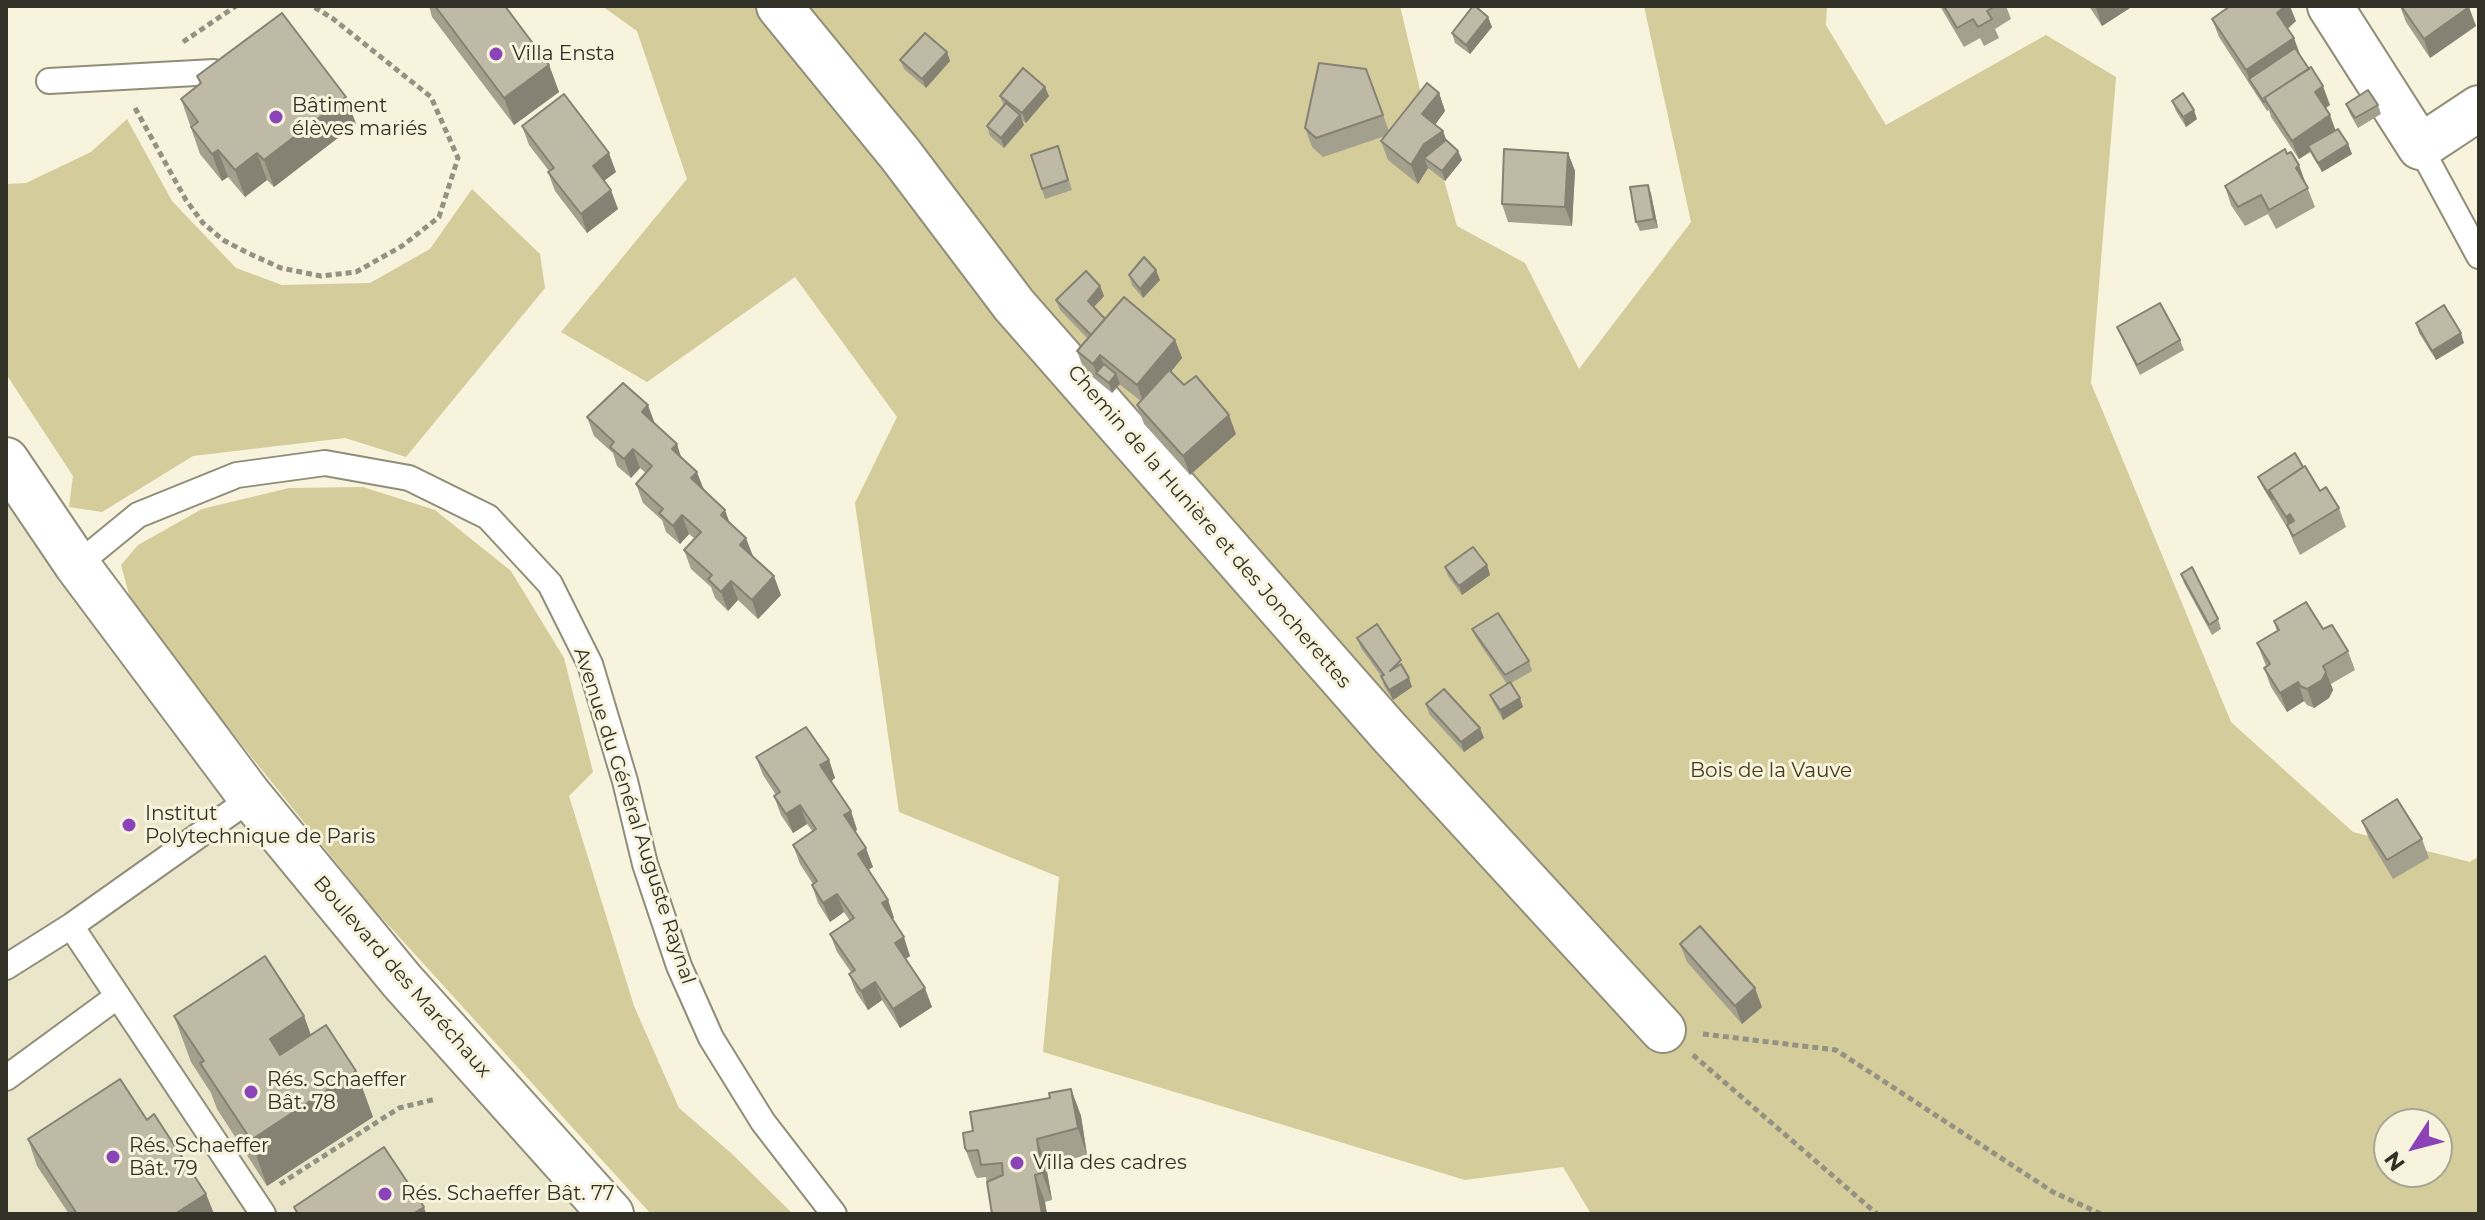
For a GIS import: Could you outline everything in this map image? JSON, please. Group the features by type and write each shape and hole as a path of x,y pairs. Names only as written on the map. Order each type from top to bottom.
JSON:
{"street":[{"name":"Chemin de la Hunière et des Joncherettes","path":"779,6 900,154 1014,305 1389,732 1663,1030"},
{"path":"2330,6 2420,147 2479,108"},
{"name":"Boulevard des Maréchaux","path":"6,460 77,565 249,795 402,981 611,1214"}],"lane":[{"path":"49,81 214,72"},
{"path":"2420,147 2479,256"},
{"name":"Avenue du Général Auguste Raynal","path":"77,565 138,515 237,475 325,463 409,478 488,517 550,584 590,664 625,781 645,864 679,966 711,1038 763,1122 834,1214"},
{"path":"6,967 71,926 236,809 249,795"},
{"path":"71,926 259,1207"},
{"path":"6,1078 118,996"}],"path":[{"path":"133,76 131,101 186,200 203,223 223,240 281,268 321,276 356,272 402,246 439,217 458,158 431,97 332,18 312,6"},
{"path":"1663,1030 1877,1214"},
{"path":"1663,1030 1836,1050 2053,1192 2101,1214"},
{"path":"259,1207 399,1108 436,1099"}],"shaded area":[{"name":"Institut Polytechnique de Paris","path":"6,501 184,738 588,1214 6,1214"}],"green space":[{"name":"Bois de la Vauve","path":"602,6 1400,6 1457,226 1525,263 1579,369 1691,222 1644,6 1827,6 1826,25 1886,125 2046,35 2116,77 2091,383 2231,722 2353,832 2470,862 2479,856 2479,1214 1591,1214 1563,1167 1465,1180 1043,1052 1059,877 899,812 855,503 897,417 795,277 647,382 561,332 687,179 637,31"},
{"path":"127,119 172,201 236,268 282,285 370,283 430,249 472,189 540,254 545,288 406,457 345,438 193,456 102,512 69,507 73,476 6,374 6,184 26,183 91,152"},
{"path":"363,487 435,510 511,571 564,658 593,772 569,796 634,1006 679,1108 731,1153 793,1214 651,1214 371,906 133,609 121,565 138,545 202,509 289,488"}],"building":[{"name":"Villa Ensta","path":"435,6 505,6 549,65 504,98"},
{"path":"1473,6 1488,17 1466,45 1452,33"},
{"path":"1944,6 1995,6 1987,11 1992,19 1978,27 1973,19 1957,28"},
{"path":"2230,6 2285,6 2277,13 2294,38 2246,70 2212,19"},
{"path":"2401,6 2468,6 2469,7 2424,39"},
{"name":"Bâtiment élèves mariés","path":"282,13 346,97 264,160 257,153 235,170 218,150 212,154 191,127 198,122 181,99 201,83 197,76"},
{"path":"925,33 947,52 922,79 900,60"},
{"path":"2295,48 2309,69 2264,98 2264,102 2249,79"},
{"path":"1319,63 1366,69 1383,115 1316,138 1305,128"},
{"path":"2311,67 2323,86 2315,92 2330,115 2292,141 2264,98"},
{"path":"1023,68 1045,87 1022,113 1000,96"},
{"path":"1427,83 1439,93 1422,114 1443,131 1424,144 1411,165 1381,141"},
{"path":"2368,90 2378,105 2355,118 2346,104"},
{"path":"2183,93 2194,110 2183,117 2172,101"},
{"name":"Villa Ensta","path":"564,94 609,153 593,166 611,190 581,214 548,172 554,168 522,126"},
{"path":"1006,103 1020,115 1001,138 987,126"},
{"path":"2338,129 2348,144 2318,163 2308,146"},
{"path":"1446,140 1458,151 1442,171 1424,158"},
{"path":"1058,146 1068,180 1042,189 1031,155"},
{"path":"1504,149 1568,153 1565,207 1502,204"},
{"path":"2285,149 2287,154 2291,152 2299,165 2296,168 2308,188 2269,210 2261,195 2238,207 2225,186"},
{"path":"1648,185 1654,219 1636,222 1630,187"},
{"path":"1144,257 1156,270 1140,289 1129,275"},
{"path":"1086,271 1100,286 1088,301 1105,319 1091,335 1056,300"},
{"path":"1124,297 1175,340 1137,385 1100,355 1093,364 1077,351"},
{"path":"2160,303 2180,340 2137,365 2117,327"},
{"path":"2444,305 2461,333 2432,351 2416,323"},
{"path":"1104,364 1116,374 1109,383 1096,373"},
{"path":"1169,370 1184,385 1196,376 1229,415 1183,456 1137,405"},
{"path":"623,383 648,405 642,412 677,444 672,449 697,472 691,478 725,510 721,515 746,538 740,545 774,576 752,600 731,581 721,592 708,579 712,575 684,550 701,532 682,515 673,526 659,513 663,509 636,484 652,466 633,449 624,459 610,447 614,442 587,417"},
{"path":"2295,453 2303,467 2269,490 2272,499 2258,477"},
{"path":"2305,466 2320,491 2326,487 2339,508 2293,536 2287,525 2294,521 2290,514 2286,517 2269,490"},
{"path":"1473,547 1487,565 1459,586 1445,567"},
{"path":"2192,567 2218,619 2209,625 2181,574"},
{"path":"2306,602 2323,629 2332,625 2348,651 2323,666 2326,672 2322,680 2307,689 2298,682 2280,693 2264,668 2270,664 2257,643 2279,630 2274,621"},
{"path":"1498,613 1529,661 1505,675 1472,629"},
{"path":"1377,624 1401,660 1390,671 1401,664 1409,678 1389,690 1381,676 1384,675 1357,638"},
{"path":"1510,682 1520,698 1500,710 1490,695"},
{"path":"1444,689 1480,728 1461,742 1426,704"},
{"path":"806,727 829,760 820,765 851,811 844,815 866,848 858,854 888,900 882,903 904,937 895,943 925,988 893,1009 875,982 861,991 849,974 855,970 830,934 854,918 837,894 823,903 812,885 817,881 793,845 816,829 800,805 786,814 774,796 780,792 756,757"},
{"path":"2397,799 2422,839 2387,860 2362,821"},
{"path":"1700,926 1755,988 1735,1006 1680,944"},
{"path":"265,956 304,1016 270,1039 280,1055 326,1025 356,1071 251,1140 200,1063 204,1061 174,1016"},
{"name":"Rés. Schaeffer Bât. 79","path":"120,1079 147,1120 154,1114 206,1194 175,1214 77,1214 28,1139"},
{"path":"1071,1089 1078,1128 1037,1139 1042,1173 1035,1175 1042,1214 992,1214 987,1182 1003,1175 1002,1163 981,1165 978,1150 967,1151 965,1148 963,1133 973,1131 970,1112 1050,1098 1049,1093"},
{"path":"384,1147 424,1207 413,1214 298,1214 294,1207"}],"place":[{"name":"Villa Ensta","path":"496,54"},
{"name":"Bâtiment élèves mariés","path":"276,117"},
{"name":"Institut Polytechnique de Paris","path":"129,825"},
{"name":"Rés. Schaeffer Bât. 78","path":"251,1092"},
{"name":"Rés. Schaeffer Bât. 79","path":"113,1157"},
{"name":"Villa des cadres","path":"1017,1163"},
{"name":"Rés. Schaeffer Bât. 77","path":"385,1194"}]}
